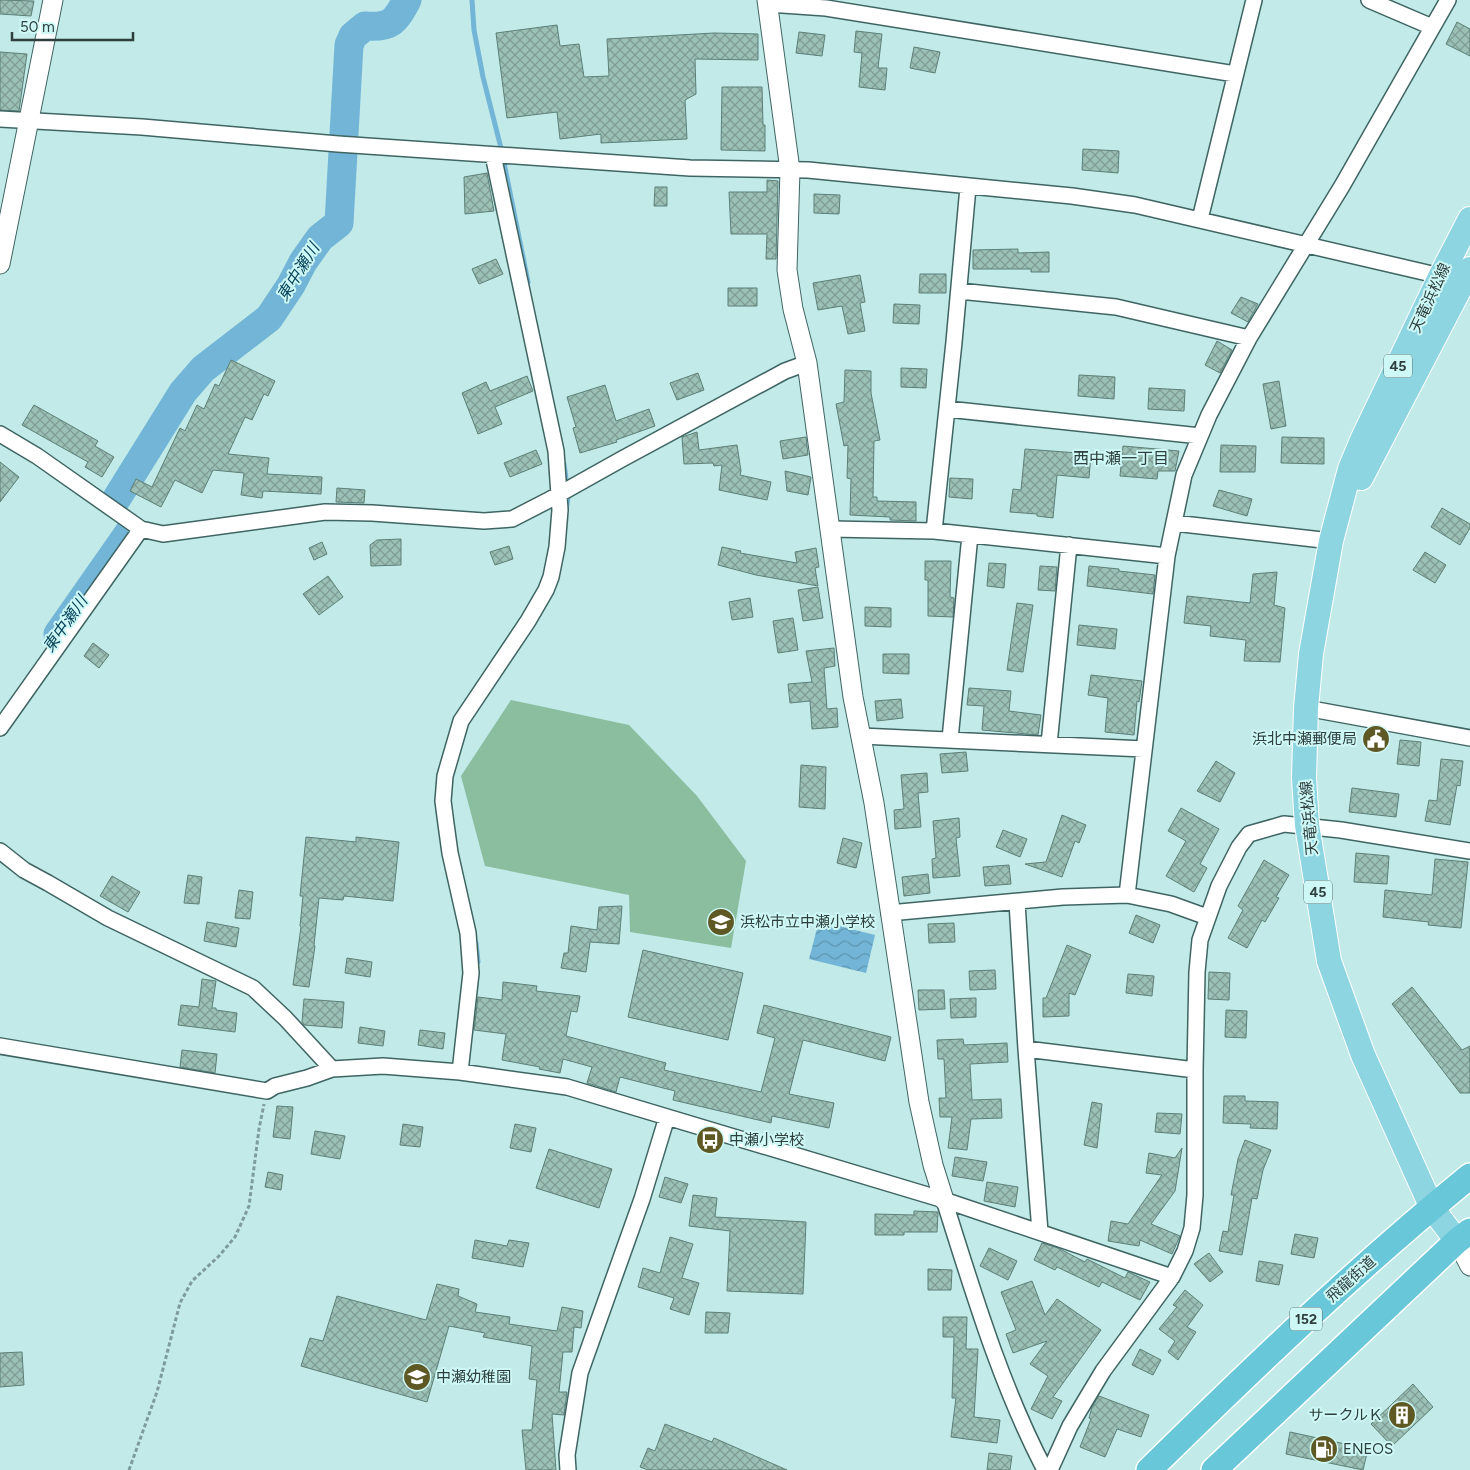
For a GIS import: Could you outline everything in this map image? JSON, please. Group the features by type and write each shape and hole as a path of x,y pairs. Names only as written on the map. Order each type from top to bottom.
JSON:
{"highway":[{"name":"飛龍街道","path":"1149,1470 1264,1358 1470,1176"},
{"path":"1214,1470 1464,1236"}],"main road":[{"name":"天竜浜松線","path":"1464,1236 1432,1208 1363,1055 1329,961 1307,826 1304,778 1306,708 1311,654 1331,542 1350,469 1440,277 1470,219"},
{"name":"天竜浜松線","path":"1337,518 1360,480 1468,276"}],"street":[{"path":"0,264 52,0"},
{"path":"1200,219 1254,0"},
{"path":"1369,0 1432,27"},
{"path":"1127,895 1166,556 1184,475 1209,415 1249,338 1342,186 1448,0"},
{"path":"1044,1470 1025,1432 1001,1373 932,1165 918,1102 874,803 853,697 807,363 793,309 787,270 790,170 768,2 826,8 1235,74"},
{"path":"0,119 142,127 343,144 690,168 808,170 1072,196 1126,203 1200,219 1440,277 1468,276"},
{"path":"460,1072 471,973 468,933 450,853 446,824 443,801 444,776 461,721 528,621 546,590 551,577 557,547 560,494 556,451 500,155"},
{"path":"934,532 968,187"},
{"path":"959,291 1116,307 1249,338"},
{"path":"0,434 37,456 141,528 163,534 326,512 372,513 484,521 512,518 560,494 785,371 807,363"},
{"path":"947,409 1200,436"},
{"path":"1174,523 1331,542"},
{"path":"0,728 141,528"},
{"path":"830,529 934,532 1166,556"},
{"path":"950,739 970,535"},
{"path":"1049,744 1069,546"},
{"path":"1306,708 1470,738"},
{"path":"861,736 1144,749"},
{"path":"1050,1470 1070,1426 1102,1371 1172,1277 1185,1252 1194,1213 1197,972 1200,940 1206,917 1239,847 1249,834 1284,824 1470,852"},
{"path":"0,851 24,870 108,918 253,988 285,1018 332,1068"},
{"path":"889,913 1064,897 1127,895 1171,904 1206,917"},
{"path":"1017,902 1040,1232"},
{"path":"0,1046 267,1091 275,1086 307,1078 332,1068 383,1066 460,1072 567,1087 944,1200 1172,1277"},
{"path":"1026,1049 1195,1070"},
{"path":"568,1470 566,1455 580,1373 642,1200 667,1118"},
{"path":"1464,1236 1470,1266"}],"path":[{"path":"129,1470 157,1392 180,1303 192,1281 219,1256 235,1237 248,1206 259,1129 267,1091"}],"green space":[{"path":"511,700 629,725 697,796 746,861 731,948 630,932 629,895 485,866 461,776"}],"water":[{"path":"819,921 875,935 866,973 809,959"}],"building":[{"path":"0,0 34,1 31,16 0,14"},
{"path":"1457,22 1470,29 1470,56 1446,44"},
{"path":"557,25 560,46 579,44 584,77 609,76 607,39 714,33 758,34 758,60 695,59 696,94 685,100 687,139 601,143 601,134 560,139 557,112 507,118 496,33"},
{"path":"856,31 882,34 878,68 887,68 885,90 859,87 862,53 854,52"},
{"path":"799,32 825,35 822,56 796,53"},
{"path":"914,47 940,52 935,73 910,68"},
{"path":"0,52 27,54 19,111 0,110"},
{"path":"722,87 762,87 765,151 721,150"},
{"path":"1083,149 1119,151 1118,173 1082,170"},
{"path":"487,173 494,211 465,214 464,177"},
{"path":"767,180 778,181 776,259 766,259 767,234 731,234 729,192 767,192"},
{"path":"655,187 667,187 667,206 654,206"},
{"path":"814,194 840,195 839,214 814,213"},
{"path":"1018,249 1018,253 1049,252 1049,272 1031,272 1031,269 973,269 973,250"},
{"path":"496,259 503,274 479,284 472,269"},
{"path":"920,274 946,274 946,293 919,293"},
{"path":"860,275 865,302 860,303 865,331 848,334 842,306 818,310 813,283"},
{"path":"728,288 757,288 757,306 728,306"},
{"path":"1241,297 1258,304 1248,322 1231,313"},
{"path":"894,304 920,305 919,324 893,323"},
{"path":"1217,341 1232,350 1220,373 1205,365"},
{"path":"231,360 275,381 268,396 264,394 252,420 245,417 228,454 269,458 267,474 322,477 321,494 263,491 262,498 241,495 244,473 213,470 202,493 175,480 161,507 130,491 136,479 152,487 180,428 185,431 197,405 204,409 215,384 219,386"},
{"path":"901,368 927,369 926,388 901,387"},
{"path":"845,370 871,371 871,393 880,440 874,441 873,497 877,497 877,501 916,502 916,521 890,520 890,517 850,515 851,479 847,478 848,445 844,446 836,404 844,402"},
{"path":"698,373 704,390 677,400 670,383"},
{"path":"1079,375 1115,377 1114,399 1078,396"},
{"path":"527,376 533,391 495,407 502,424 478,434 462,393 486,382 490,391"},
{"path":"1279,381 1286,426 1271,429 1263,384"},
{"path":"605,385 616,421 649,409 655,426 616,440 617,442 580,453 573,428 576,427 567,397"},
{"path":"1149,388 1185,390 1184,411 1148,409"},
{"path":"34,405 98,441 95,446 114,457 102,477 85,467 88,462 22,425"},
{"path":"697,432 699,450 737,445 740,475 771,482 767,500 719,490 722,465 714,466 713,463 684,464 682,437"},
{"path":"806,437 808,455 783,459 780,441"},
{"path":"1282,437 1324,438 1324,464 1281,463"},
{"path":"1221,445 1256,446 1255,472 1220,472"},
{"path":"1123,446 1179,451 1175,471 1158,471 1157,479 1120,476"},
{"path":"1025,449 1091,454 1089,478 1057,475 1053,518 1037,516 1037,514 1010,512 1013,489 1021,490"},
{"path":"536,450 542,464 510,477 504,463"},
{"path":"0,462 19,477 0,502"},
{"path":"785,471 811,477 808,495 787,491"},
{"path":"950,478 973,479 972,499 949,497"},
{"path":"337,488 365,490 364,503 336,502"},
{"path":"1219,490 1252,499 1247,516 1213,506"},
{"path":"1442,508 1470,524 1470,528 1460,545 1431,527"},
{"path":"401,539 401,565 371,566 370,545 377,540"},
{"path":"322,542 327,554 314,560 309,548"},
{"path":"509,546 513,559 495,565 490,552"},
{"path":"722,547 741,551 740,553 797,563 795,552 816,548 819,567 815,568 818,586 756,575 718,565"},
{"path":"1425,552 1446,565 1435,583 1413,570"},
{"path":"925,561 951,561 950,597 954,598 953,617 928,616 928,580 925,580"},
{"path":"989,563 1006,564 1004,588 987,586"},
{"path":"1040,566 1057,567 1055,591 1038,590"},
{"path":"1089,566 1155,575 1153,594 1087,586"},
{"path":"1277,572 1274,605 1285,608 1280,662 1244,661 1246,640 1210,636 1211,626 1184,623 1187,596 1250,603 1253,574"},
{"path":"328,576 343,597 319,615 303,594"},
{"path":"818,587 823,618 803,621 798,590"},
{"path":"750,598 753,617 732,620 729,602"},
{"path":"1017,603 1033,605 1023,672 1007,670"},
{"path":"865,607 891,608 891,627 865,626"},
{"path":"793,618 798,650 778,653 773,621"},
{"path":"1079,625 1117,629 1115,649 1077,645"},
{"path":"93,643 109,655 99,668 84,656"},
{"path":"834,648 835,666 824,668 827,709 837,708 838,727 812,729 810,701 790,703 788,684 812,682 806,651"},
{"path":"883,654 909,654 909,674 883,673"},
{"path":"1091,675 1142,681 1139,702 1137,701 1134,735 1105,732 1108,698 1088,695"},
{"path":"969,688 1011,691 1009,711 1041,715 1038,735 982,730 984,706 967,705"},
{"path":"901,699 903,718 877,721 875,701"},
{"path":"1400,740 1421,742 1419,766 1397,764"},
{"path":"966,752 968,771 942,773 940,754"},
{"path":"1441,759 1463,761 1460,786 1457,785 1450,825 1425,821 1429,800 1437,801"},
{"path":"1216,761 1235,773 1220,802 1197,791"},
{"path":"801,765 826,767 825,809 799,807"},
{"path":"927,773 928,792 918,793 921,827 895,829 894,810 904,809 901,775"},
{"path":"1352,788 1399,794 1396,817 1349,812"},
{"path":"1181,808 1219,829 1200,864 1207,868 1194,892 1166,876 1186,841 1168,831"},
{"path":"1062,815 1086,825 1079,843 1075,841 1062,877 1025,864 1046,862"},
{"path":"959,818 960,837 956,838 960,876 933,878 932,859 936,858 933,821"},
{"path":"1003,830 1027,839 1020,857 996,847"},
{"path":"306,837 356,842 356,837 399,842 393,901 344,896 343,900 319,898 309,987 293,985 301,927 303,896 300,896"},
{"path":"843,838 862,843 856,868 837,863"},
{"path":"1356,853 1389,856 1387,884 1354,882"},
{"path":"1435,859 1468,862 1461,928 1428,925 1429,922 1383,917 1385,890 1432,895"},
{"path":"1264,860 1289,875 1276,897 1279,898 1265,922 1262,920 1247,948 1228,938 1243,910 1238,906"},
{"path":"1009,865 1011,884 985,886 983,867"},
{"path":"928,874 930,893 904,896 902,877"},
{"path":"188,875 202,877 199,904 184,903"},
{"path":"112,876 140,892 128,912 100,896"},
{"path":"239,890 253,892 250,919 235,918"},
{"path":"622,906 619,944 590,942 586,972 561,968 564,953 568,953 571,926 597,930 599,907"},
{"path":"1136,915 1160,925 1153,943 1129,933"},
{"path":"207,922 239,928 236,947 204,941"},
{"path":"954,923 955,942 929,943 928,924"},
{"path":"1067,945 1091,955 1075,995 1069,993 1069,1016 1043,1017 1043,998 1046,998"},
{"path":"643,950 743,973 728,1040 628,1017"},
{"path":"347,958 372,962 370,977 345,973"},
{"path":"995,970 996,989 970,990 969,971"},
{"path":"1209,972 1230,973 1229,1000 1208,999"},
{"path":"1128,974 1154,976 1152,996 1126,993"},
{"path":"202,979 216,981 212,1008 237,1013 235,1032 178,1025 181,1005 199,1007"},
{"path":"503,982 537,986 536,991 580,996 577,1012 571,1011 566,1036 666,1063 664,1070 761,1092 775,1038 757,1033 764,1005 891,1037 885,1061 803,1040 789,1094 834,1103 829,1128 772,1116 771,1123 673,1100 675,1091 620,1077 616,1092 587,1083 592,1067 563,1059 560,1073 502,1060 506,1034 474,1030 478,997 502,1000"},
{"path":"1412,987 1462,1050 1470,1046 1470,1093 1460,1093 1392,1004"},
{"path":"918,990 944,990 945,1009 919,1010"},
{"path":"976,998 976,1017 951,1018 950,999"},
{"path":"304,999 344,1002 342,1028 304,1025 302,1022"},
{"path":"1226,1010 1247,1011 1246,1038 1225,1037"},
{"path":"360,1027 385,1031 383,1046 358,1043"},
{"path":"420,1030 445,1033 443,1049 418,1045"},
{"path":"963,1039 964,1045 1007,1043 1008,1062 970,1064 972,1100 1001,1099 1002,1118 971,1119 967,1150 948,1148 952,1117 940,1117 939,1098 946,1098 944,1059 938,1059 937,1040"},
{"path":"182,1050 217,1054 215,1073 180,1067"},
{"path":"1224,1096 1245,1096 1245,1101 1278,1102 1277,1129 1250,1128 1251,1124 1223,1123"},
{"path":"1092,1102 1102,1104 1097,1148 1084,1145"},
{"path":"277,1106 293,1107 290,1139 273,1137"},
{"path":"1157,1113 1182,1114 1180,1134 1155,1132"},
{"path":"403,1124 423,1127 420,1147 400,1145"},
{"path":"515,1124 536,1128 531,1152 510,1148"},
{"path":"315,1131 345,1136 340,1159 311,1154"},
{"path":"1245,1140 1271,1150 1263,1170 1257,1199 1252,1198 1242,1255 1219,1251 1223,1231 1228,1232 1234,1195 1231,1195 1238,1159"},
{"path":"1182,1148 1175,1191 1151,1224 1180,1236 1172,1254 1140,1240 1139,1246 1108,1241 1111,1221 1128,1224 1162,1175 1146,1173 1149,1153 1175,1158"},
{"path":"549,1149 612,1169 599,1208 536,1188"},
{"path":"955,1157 987,1162 983,1181 952,1176"},
{"path":"268,1172 283,1175 281,1190 265,1187"},
{"path":"665,1177 688,1184 681,1203 659,1197"},
{"path":"987,1182 1018,1187 1015,1207 984,1201"},
{"path":"693,1195 717,1198 715,1217 806,1222 803,1294 727,1291 730,1231 689,1226"},
{"path":"914,1211 938,1212 937,1232 904,1232 904,1235 875,1235 875,1214 914,1215"},
{"path":"1295,1234 1318,1238 1314,1258 1291,1254"},
{"path":"670,1237 693,1244 682,1278 699,1283 689,1315 670,1309 674,1298 638,1287 643,1268 660,1273"},
{"path":"475,1240 507,1246 509,1240 529,1243 523,1267 472,1258"},
{"path":"1042,1243 1058,1248 1085,1262 1087,1259 1125,1278 1128,1272 1150,1282 1140,1300 1102,1282 1099,1287 1057,1267 1055,1270 1034,1260"},
{"path":"989,1248 1017,1261 1008,1280 980,1266"},
{"path":"1209,1253 1223,1272 1210,1282 1194,1264"},
{"path":"1259,1261 1283,1265 1279,1285 1256,1281"},
{"path":"928,1269 952,1270 951,1290 928,1290"},
{"path":"1032,1281 1045,1315 1057,1299 1101,1330 1053,1397 1062,1401 1052,1419 1031,1409 1048,1376 1030,1364 1047,1341 1013,1353 1006,1334 1016,1330 1001,1292"},
{"path":"437,1284 459,1289 458,1296 477,1304 475,1312 510,1317 509,1324 557,1331 562,1307 583,1311 581,1328 574,1327 572,1352 563,1352 559,1392 567,1392 564,1415 552,1414 556,1470 526,1470 522,1430 532,1430 537,1380 529,1379 532,1346 483,1337 485,1333 449,1326 427,1402 301,1366 310,1338 323,1341 337,1296 426,1320"},
{"path":"1185,1290 1203,1305 1187,1327 1196,1332 1178,1360 1168,1352 1175,1341 1159,1329 1177,1307 1173,1305"},
{"path":"706,1312 730,1313 728,1333 705,1333"},
{"path":"943,1317 967,1317 966,1349 978,1349 974,1417 1000,1420 997,1443 951,1437 956,1398 952,1398 954,1337 943,1337"},
{"path":"1140,1349 1161,1360 1153,1375 1132,1365"},
{"path":"22,1352 24,1385 0,1387 0,1353"},
{"name":"サークルＫ","path":"1413,1384 1433,1407 1392,1446 1371,1424"},
{"path":"1099,1396 1149,1415 1141,1437 1117,1429 1105,1457 1080,1447 1091,1419 1089,1418 1092,1407"},
{"path":"665,1424 712,1442 714,1438 787,1470 648,1470 640,1467 648,1448 655,1451"},
{"path":"1290,1432 1368,1449 1363,1470 1286,1454"},
{"path":"989,1453 1012,1456 1010,1470 987,1470"}],"waterway":[{"name":"東中瀬川","path":"117,498 183,392 203,369 269,318 320,238 339,223 349,45 353,36 365,26 381,26 391,22 399,14 407,0"},
{"path":"472,0 474,30 483,77 501,148 528,282"},
{"path":"564,464 566,479"},
{"path":"566,511 568,497"},
{"name":"東中瀬川","path":"58,634 130,531"},
{"path":"476,943 478,962"}],"place":[{"name":"浜北中瀬郵便局","path":"1376,739"},
{"name":"浜松市立中瀬小学校","path":"721,922"},
{"name":"中瀬小学校","path":"710,1140"},
{"name":"中瀬幼稚園","path":"417,1377"},
{"name":"サークルＫ","path":"1402,1415"},
{"name":"ENEOS","path":"1324,1449"}],"district":[{"name":"西中瀬一丁目","path":"1121,458"}]}
